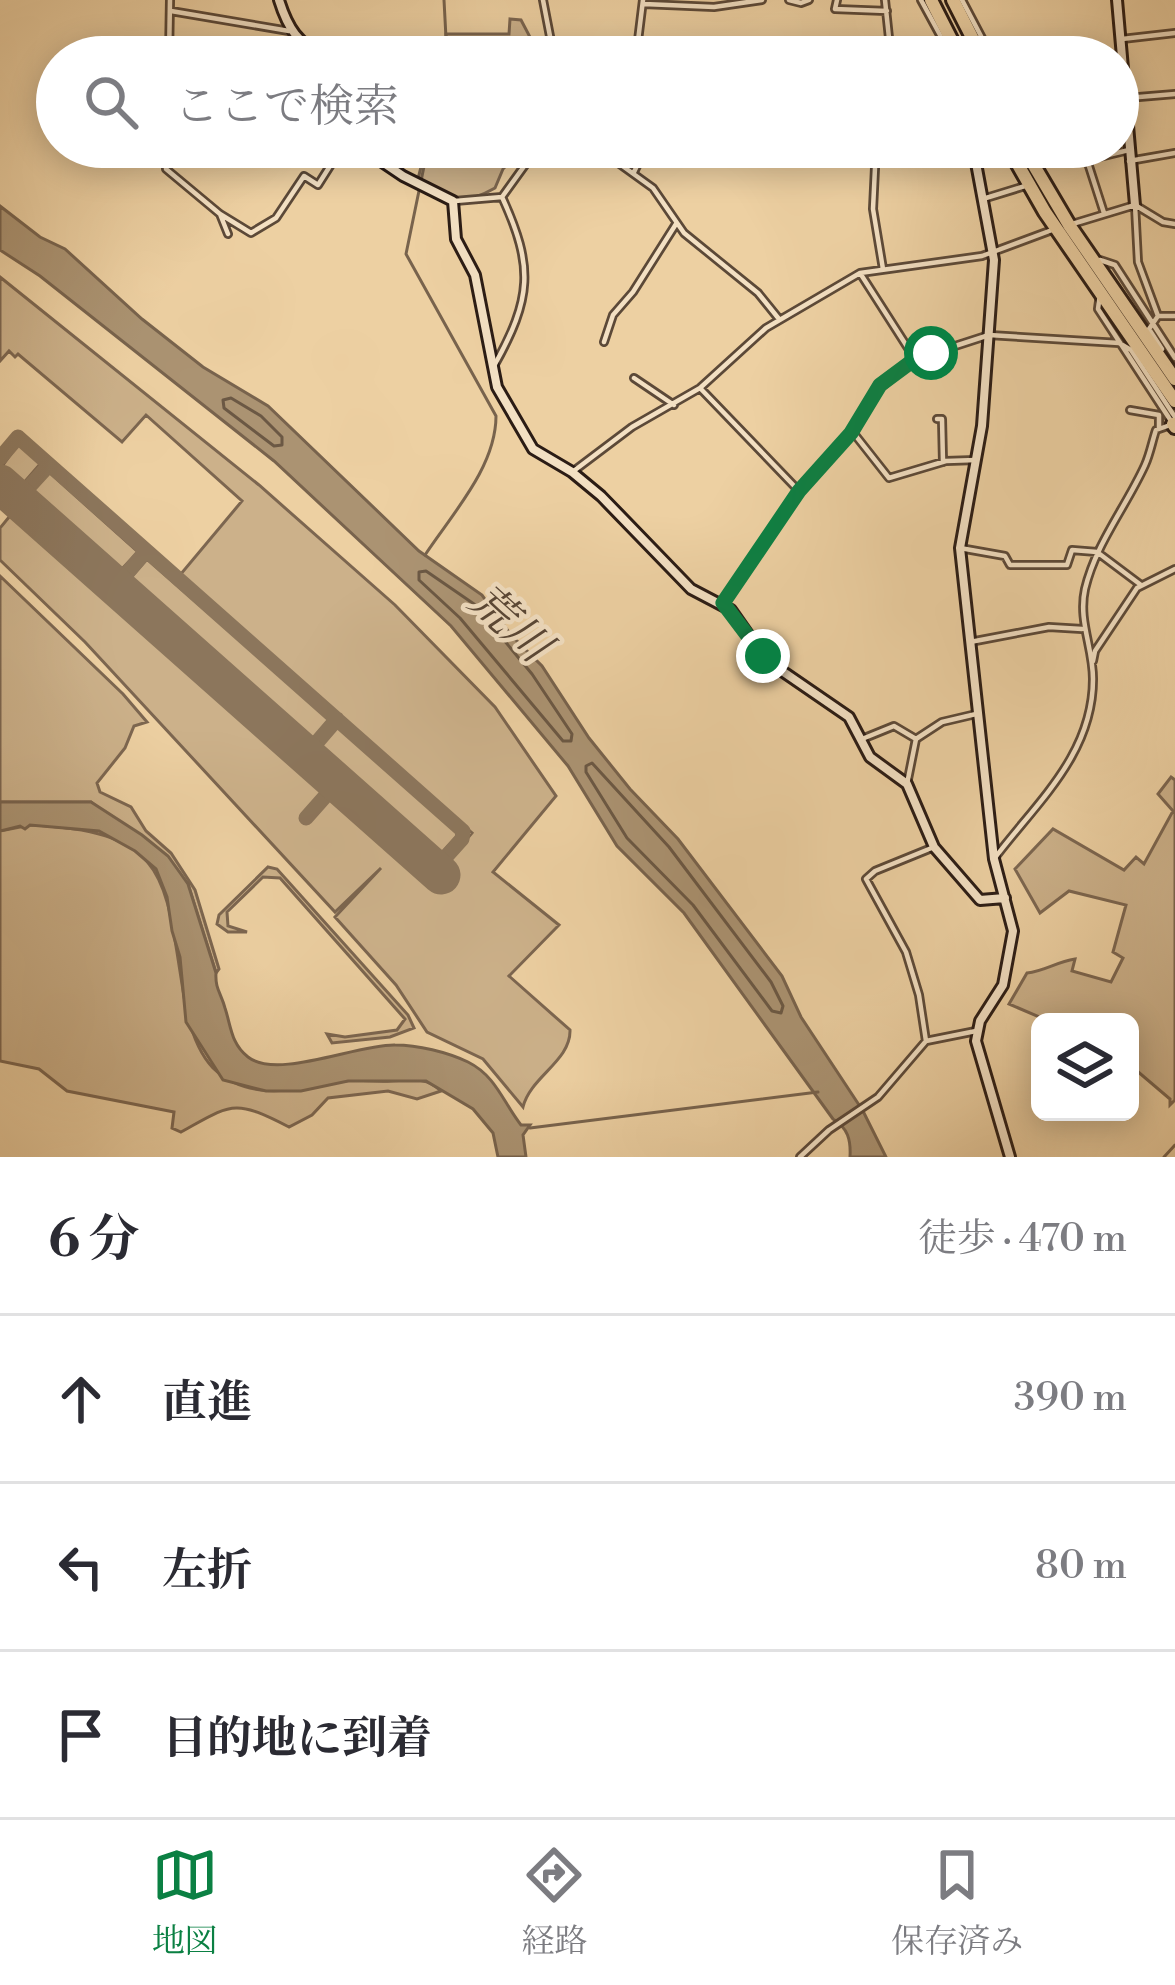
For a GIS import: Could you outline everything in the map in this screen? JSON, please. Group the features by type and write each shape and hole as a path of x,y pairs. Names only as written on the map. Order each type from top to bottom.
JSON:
{"highway":[{"path":"931,0 947,36"},
{"path":"958,0 973,36"},
{"path":"1022,168 1175,401"},
{"path":"1033,168 1062,227 1094,261 1174,375"}],"street":[{"path":"170,0 170,36"},
{"path":"279,0 290,32"},
{"path":"543,0 550,36"},
{"path":"639,36 643,2 713,8 762,0"},
{"path":"789,0 809,0"},
{"path":"836,0 835,9 887,11"},
{"path":"885,0 889,36"},
{"path":"921,0 943,36"},
{"path":"958,0 979,36"},
{"path":"1117,0 1122,36"},
{"path":"170,11 295,36"},
{"path":"1139,37 1175,33"},
{"path":"1139,97 1175,94"},
{"path":"1139,155 1175,154"},
{"path":"166,168 220,214 251,233 276,218 304,176 318,185 329,168"},
{"path":"391,168 453,201 502,196 523,168"},
{"path":"626,168 653,188 676,224 758,292 779,319"},
{"path":"634,172 636,168"},
{"path":"875,168 873,208 883,269"},
{"path":"976,168 994,253 984,401 960,548 994,859 1013,931 1004,985 976,1030 981,1065 1010,1157"},
{"path":"1090,168 1104,213"},
{"path":"1131,168 1138,262 1158,316"},
{"path":"980,200 1024,186"},
{"path":"494,368 526,286 519,234 502,196"},
{"path":"453,201 456,239 472,264 497,387 533,448 601,496 691,589 723,603 766,660 856,725 870,757 907,784 934,848 976,897 1005,898"},
{"path":"572,472 632,427 700,388 779,319 860,274 994,253 1135,205 1175,224"},
{"path":"220,214 228,234"},
{"path":"604,342 613,315 676,224"},
{"path":"1094,261 1115,265 1175,358"},
{"path":"860,274 915,359"},
{"path":"1101,293 1098,309 1172,423"},
{"path":"1158,316 1175,316"},
{"path":"1158,316 1149,329 1174,375"},
{"path":"723,603 799,491 852,431 880,385 915,359 986,336 1119,343 1131,350 1155,383 1172,423"},
{"path":"634,378 674,405"},
{"path":"700,388 799,491"},
{"path":"1130,410 1159,415 1172,423"},
{"path":"938,419 942,419 943,462"},
{"path":"1093,661 1083,629 1085,586 1097,552 1172,423"},
{"path":"852,431 889,478 943,462 976,460"},
{"path":"960,548 1005,556 1010,565 1067,565 1072,550 1097,552 1141,585"},
{"path":"994,859 1055,786 1081,740 1095,651 1141,585 1175,569"},
{"path":"970,642 1049,627 1083,629"},
{"path":"907,784 916,740 942,722 977,714"},
{"path":"862,739 894,726 916,740"},
{"path":"926,1041 906,952 866,879 934,848"},
{"path":"800,1157 899,1077 926,1041 976,1030"}],"shaded area":[{"path":"510,19 521,20 529,36 446,34 509,34"},
{"path":"421,168 504,168 495,188 464,200 417,183"},
{"path":"0,277 259,485 395,605 495,707 556,796 493,872 559,925 509,976 570,1030 564,1051 533,1087 523,1107 483,1059 427,1032 396,985 335,917 381,868 335,912 85,642 0,560 0,528 14,511 436,883 450,870 445,865 472,833 180,575 242,501 146,415 122,442 18,354 15,357 9,351 0,361"},
{"path":"18,444 41,463 21,486 0,469"},
{"path":"49,472 138,552 117,574 29,494"},
{"path":"147,559 330,719 309,743 126,583"},
{"path":"0,576 147,722 134,726 125,748 97,783 100,792 131,807 195,890 219,969 216,973 188,884 91,802 0,802"},
{"path":"337,726 459,834 437,858 316,750"},
{"path":"1171,777 1175,780 1175,1100 1170,1105 1170,1099 1139,1073 1139,1013 1031,1013 1009,1004 1027,973 1068,960 1075,959 1072,971 1111,982 1123,958 1113,952 1126,905 1069,891 1040,913 1015,869 1053,829 1124,870 1136,857 1144,864 1173,811 1158,794"},
{"path":"30,825 112,838 137,852 154,871 165,895 194,1037 207,1061 227,1079 276,1091 350,1080 417,1080 441,1091 417,1099 388,1091 328,1098 312,1115 289,1127 256,1112 233,1108 181,1132 172,1128 174,1112 67,1091 39,1069 0,1061 0,831"},
{"path":"268,867 277,869 408,1015 414,1028 390,1037 332,1043 327,1034 345,1037 397,1030 405,1019 280,878 263,877 227,912 228,926 247,932 228,932 217,924 219,915"}],"water":[{"path":"0,206 40,237 65,249 203,367 268,406 419,551 482,595 511,635 542,666 589,738 678,839 782,976 801,1017 863,1111 886,1157 850,1157 845,1130 684,913 617,846 568,766 451,626 274,461 40,276 0,250"},
{"path":"0,802 91,802 168,856 188,884 232,1034 248,1057 278,1065 395,1045 451,1055 486,1075 521,1125 530,1125 523,1135 526,1157 498,1157 493,1133 473,1109 426,1081 348,1081 301,1091 266,1091 223,1080 186,1022 180,957 156,869 99,831 30,825 0,831"}],"waterway":[{"path":"444,0 446,36"},
{"path":"424,168 406,254 496,416 481,472 425,555"},
{"path":"530,1128 818,1092"},
{"path":"1164,1157 1175,1145"}],"taxiway":[{"path":"0,458 18,437 463,831 462,839 435,869"},
{"path":"18,499 49,465"},
{"path":"116,586 146,551"},
{"path":"306,755 337,719"},
{"path":"306,818 337,783"}],"runway":[{"path":"0,484 441,875"}],"route":[{"path":"763,656 723,603 732,586 799,491 851,433 880,385 931,353"}],"water label":[{"name":"荒川","path":"509,624"}]}
